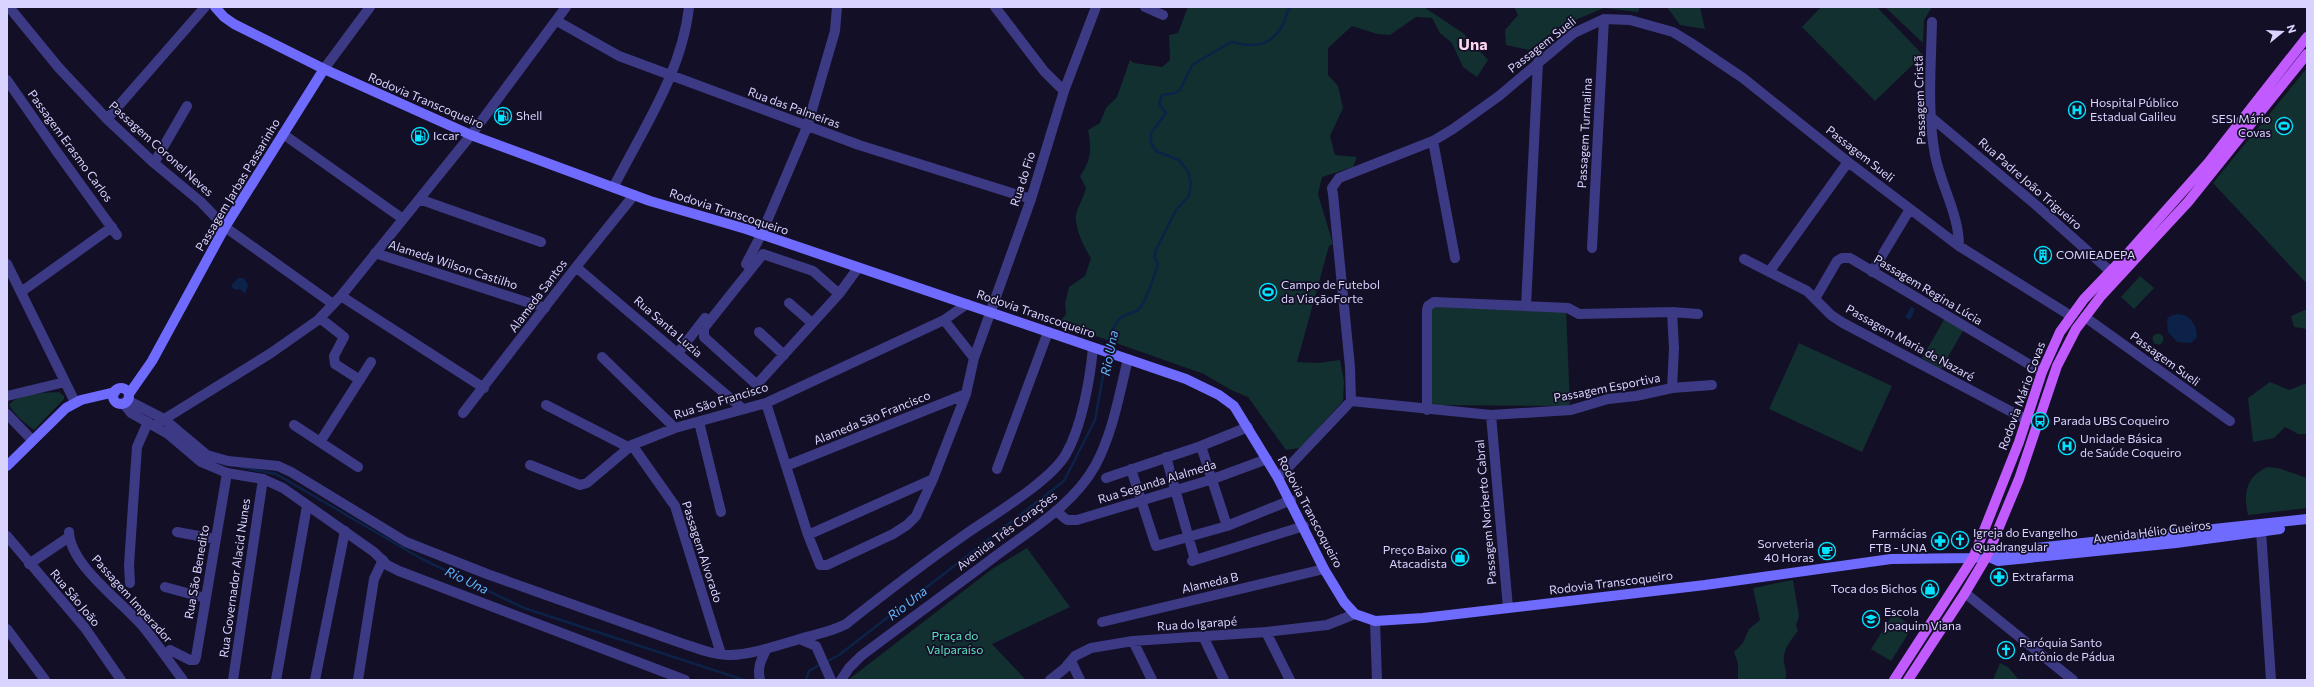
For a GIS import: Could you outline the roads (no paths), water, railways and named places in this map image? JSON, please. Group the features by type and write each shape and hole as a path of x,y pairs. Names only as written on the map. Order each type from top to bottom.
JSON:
{"main road":[{"name":"Rodovia Transcoqueiro","path":"215,7 224,17 234,24 324,70 471,135 614,186 634,195 761,235 967,304 1095,349 1186,378 1219,395 1234,406 1248,427 1291,500 1324,569 1344,602 1355,614 1375,621 1423,618 1705,585 1891,559 1973,558 1987,556"},
{"name":"Rodovia Mário Covas","path":"2229,144 2307,37"},
{"name":"Rodovia Mário Covas","path":"1908,680 1965,594 1987,556 2019,479 2057,366 2076,329 2229,144 2307,54"},
{"name":"Passagem Jarbas Passarinho","path":"122,396 139,382 225,227 324,70"},
{"name":"Rodovia Mário Covas","path":"1894,680 1973,558 1987,528 2027,420 2042,372 2053,346 2071,316 2110,271 2212,165"},
{"path":"7,466 57,414 75,402 91,398 122,396"},
{"name":"Avenida Hélio Gueiros","path":"1987,556 2036,548 2307,519"},
{"name":"Avenida Hélio Gueiros","path":"1987,556 1998,561 2079,554 2307,526"}],"street":[{"name":"Passagem Coronel Neves","path":"9,7 59,68 107,119 154,163 202,202 225,227 333,304"},
{"path":"107,119 205,7"},
{"name":"Passagem Jarbas Passarinho","path":"324,70 370,7"},
{"path":"130,583 128,565 137,446 151,424 164,420 252,366 320,318 341,296 471,135 566,7"},
{"path":"614,186 670,76 684,37 689,7"},
{"path":"678,353 731,286 751,258 807,127 835,32 837,7"},
{"path":"995,7 1044,71 1064,91"},
{"name":"Rua do Fio","path":"808,535 820,565 827,565 893,534 907,525 916,516 933,479 966,394 974,358 1031,199 1064,91 1096,7"},
{"path":"1145,7 1163,15"},
{"name":"Passagem Sueli","path":"1351,401 1350,367 1332,188 1340,178 1433,141 1483,109 1574,33 1604,20 1630,20 1673,32 1743,78 1848,162 1959,246 2071,316"},
{"name":"Passagem Turmalina","path":"1592,248 1604,20"},
{"name":"Rua das Palmeiras","path":"557,21 619,56 670,76 807,127 1031,199"},
{"name":"Passagem Cristã","path":"1932,22 1932,118 1935,156 1943,184 1958,224 1959,246"},
{"path":"1526,306 1538,62"},
{"name":"Passagem Erasmo Carlos","path":"7,80 115,231 21,292"},
{"path":"154,163 187,106"},
{"name":"Rua Padre João Trigueiro","path":"1932,118 2036,205 2110,271"},
{"path":"283,134 403,219"},
{"path":"1433,141 1455,258"},
{"path":"1770,272 1848,162"},
{"name":"Alameda Santos","path":"463,413 634,195"},
{"path":"419,199 541,242"},
{"path":"1872,272 1910,209"},
{"name":"Alameda Wilson Castilho","path":"375,253 545,308"},
{"path":"839,294 813,271 768,254 763,254 758,257 704,328 704,337 756,384 839,294 858,268"},
{"name":"Passagem Regina Lúcia","path":"1816,297 1837,262 1842,258 1850,258 2042,372"},
{"name":"Passagem Maria de Nazaré","path":"1744,259 1793,282 1816,297 1831,315 1843,323 2027,420"},
{"path":"7,264 75,402"},
{"name":"Rua Santa Luzia","path":"576,267 743,409"},
{"path":"341,296 484,388"},
{"path":"1427,410 1427,310 1430,304 1434,302 1568,308 1579,314 1672,312 1698,314"},
{"path":"789,303 812,323"},
{"name":"Rua São Francisco","path":"530,465 580,485 593,479 630,446 675,428 766,403 944,320 967,304"},
{"name":"Passagem Esportiva","path":"1672,312 1674,348 1672,388"},
{"name":"Passagem Sueli","path":"2085,317 2230,422"},
{"path":"320,318 344,337 334,356 335,364 360,380"},
{"path":"944,320 974,358"},
{"path":"759,332 784,355"},
{"path":"997,469 1048,332"},
{"name":"Avenida Três Corações","path":"228,465 278,466 291,472 406,542 495,577 681,643 721,654 731,655 766,650 799,639 832,631 846,624 960,538 1055,470 1067,453 1076,429 1089,380 1095,349"},
{"path":"602,357 675,428"},
{"name":"Avenida Três Corações","path":"841,680 849,668 861,656 1056,511 1079,488 1094,467 1107,441 1125,358"},
{"path":"320,442 371,362"},
{"path":"7,396 65,382"},
{"name":"Passagem Esportiva","path":"1351,401 1395,404 1427,410 1491,415 1571,410 1608,399 1636,396 1672,388 1712,385"},
{"name":"Alameda São Francisco","path":"786,466 966,394"},
{"path":"122,396 164,420 207,455 283,488 399,571 686,680"},
{"path":"122,396 131,413 151,424 201,462 228,465"},
{"path":"1278,478 1351,401"},
{"path":"766,403 808,535 933,479"},
{"name":"Passagem Alvorado","path":"546,405 630,446 675,506 721,654"},
{"path":"7,414 32,440"},
{"name":"Passagem Norberto Cabral","path":"1491,415 1508,608"},
{"path":"699,422 721,512"},
{"path":"294,425 358,467"},
{"path":"1106,478 1201,446 1248,427"},
{"path":"1201,446 1213,479 1227,526"},
{"path":"1166,457 1177,489 1194,560 1304,526"},
{"name":"Rua Segunda Alalmeda","path":"1056,511 1067,520 1077,520 1213,479 1267,459"},
{"name":"Rua São Benedito","path":"170,650 190,660 195,660 228,465"},
{"path":"1131,469 1156,546 1227,526 1291,500"},
{"name":"Rua Governador Alacid Nunes","path":"233,680 263,479"},
{"path":"276,680 307,506"},
{"path":"315,680 345,531"},
{"path":"2261,531 2271,680"},
{"path":"177,532 215,539"},
{"name":"Passagem Imperador","path":"29,564 69,535 83,565 144,628 183,680"},
{"name":"Rua São João","path":"7,536 29,564 85,628 121,680"},
{"path":"358,680 374,580 383,560"},
{"name":"Alameda B","path":"1102,622 1324,569"},
{"path":"166,587 205,598"},
{"path":"1965,594 2073,680"},
{"name":"Rua do Igarapé","path":"1050,680 1079,654 1091,648 1133,641 1266,632 1327,625 1355,614"},
{"path":"1375,621 1377,680"},
{"path":"7,629 45,680"},
{"path":"1266,632 1290,680"},
{"path":"1203,636 1224,680"},
{"path":"799,639 812,643 819,649 830,677"},
{"path":"1133,641 1152,680"},
{"path":"759,676 760,661 766,650"},
{"path":"1071,662 1080,680"}],"water":[{"path":"238,278 244,278 248,285 245,294 240,289 235,290 231,286"},
{"path":"1911,307 1915,309 1910,320 1905,317"},
{"path":"2178,314 2186,316 2190,319 2196,328 2197,337 2191,343 2177,342 2168,332 2167,319 2170,316"}],"waterway":[{"name":"Rio Una","path":"1108,349 1113,329 1118,320 1140,308 1143,303 1158,264 1155,259 1155,252 1176,210 1189,196 1191,184 1188,171 1179,160 1156,151 1151,143 1151,133 1166,113 1159,104 1162,95 1175,93 1180,90 1192,65 1231,42 1253,45 1266,42 1272,38 1282,26 1291,7"},
{"name":"Rio Una","path":"826,662 839,655 1064,481 1095,420 1107,354"},
{"name":"Rio Una","path":"240,467 276,474 422,559 524,608 744,680"},
{"name":"Rio Una","path":"806,680 809,671 821,664"}],"place":[{"name":"Hospital Público Estadual Galileu","path":"2077,110"},
{"name":"Shell","path":"503,116"},
{"name":"SESI Mário Covas","path":"2284,126"},
{"name":"Iccar","path":"420,136"},
{"name":"COMIEADEPA","path":"2043,255"},
{"name":"Campo de Futebol da ViaçãoForte","path":"1268,292"},
{"name":"Parada UBS Coqueiro","path":"2040,421"},
{"name":"Unidade Básica de Saúde Coqueiro","path":"2067,446"},
{"name":"Igreja do Evangelho Quadrangular","path":"1960,540"},
{"name":"Farmácias FTB - UNA","path":"1940,541"},
{"name":"Sorveteria 40 Horas","path":"1827,551"},
{"name":"Preço Baixo Atacadista","path":"1460,557"},
{"name":"Extrafarma","path":"1999,577"},
{"name":"Toca dos Bichos","path":"1930,589"},
{"name":"Escola Joaquim Viana","path":"1871,619"},
{"name":"Paróquia Santo Antônio de Pádua","path":"2006,650"}],"district":[{"name":"Una","path":"1473,44"}],"park label":[{"name":"Praça do Valparaíso","path":"955,643"}]}
